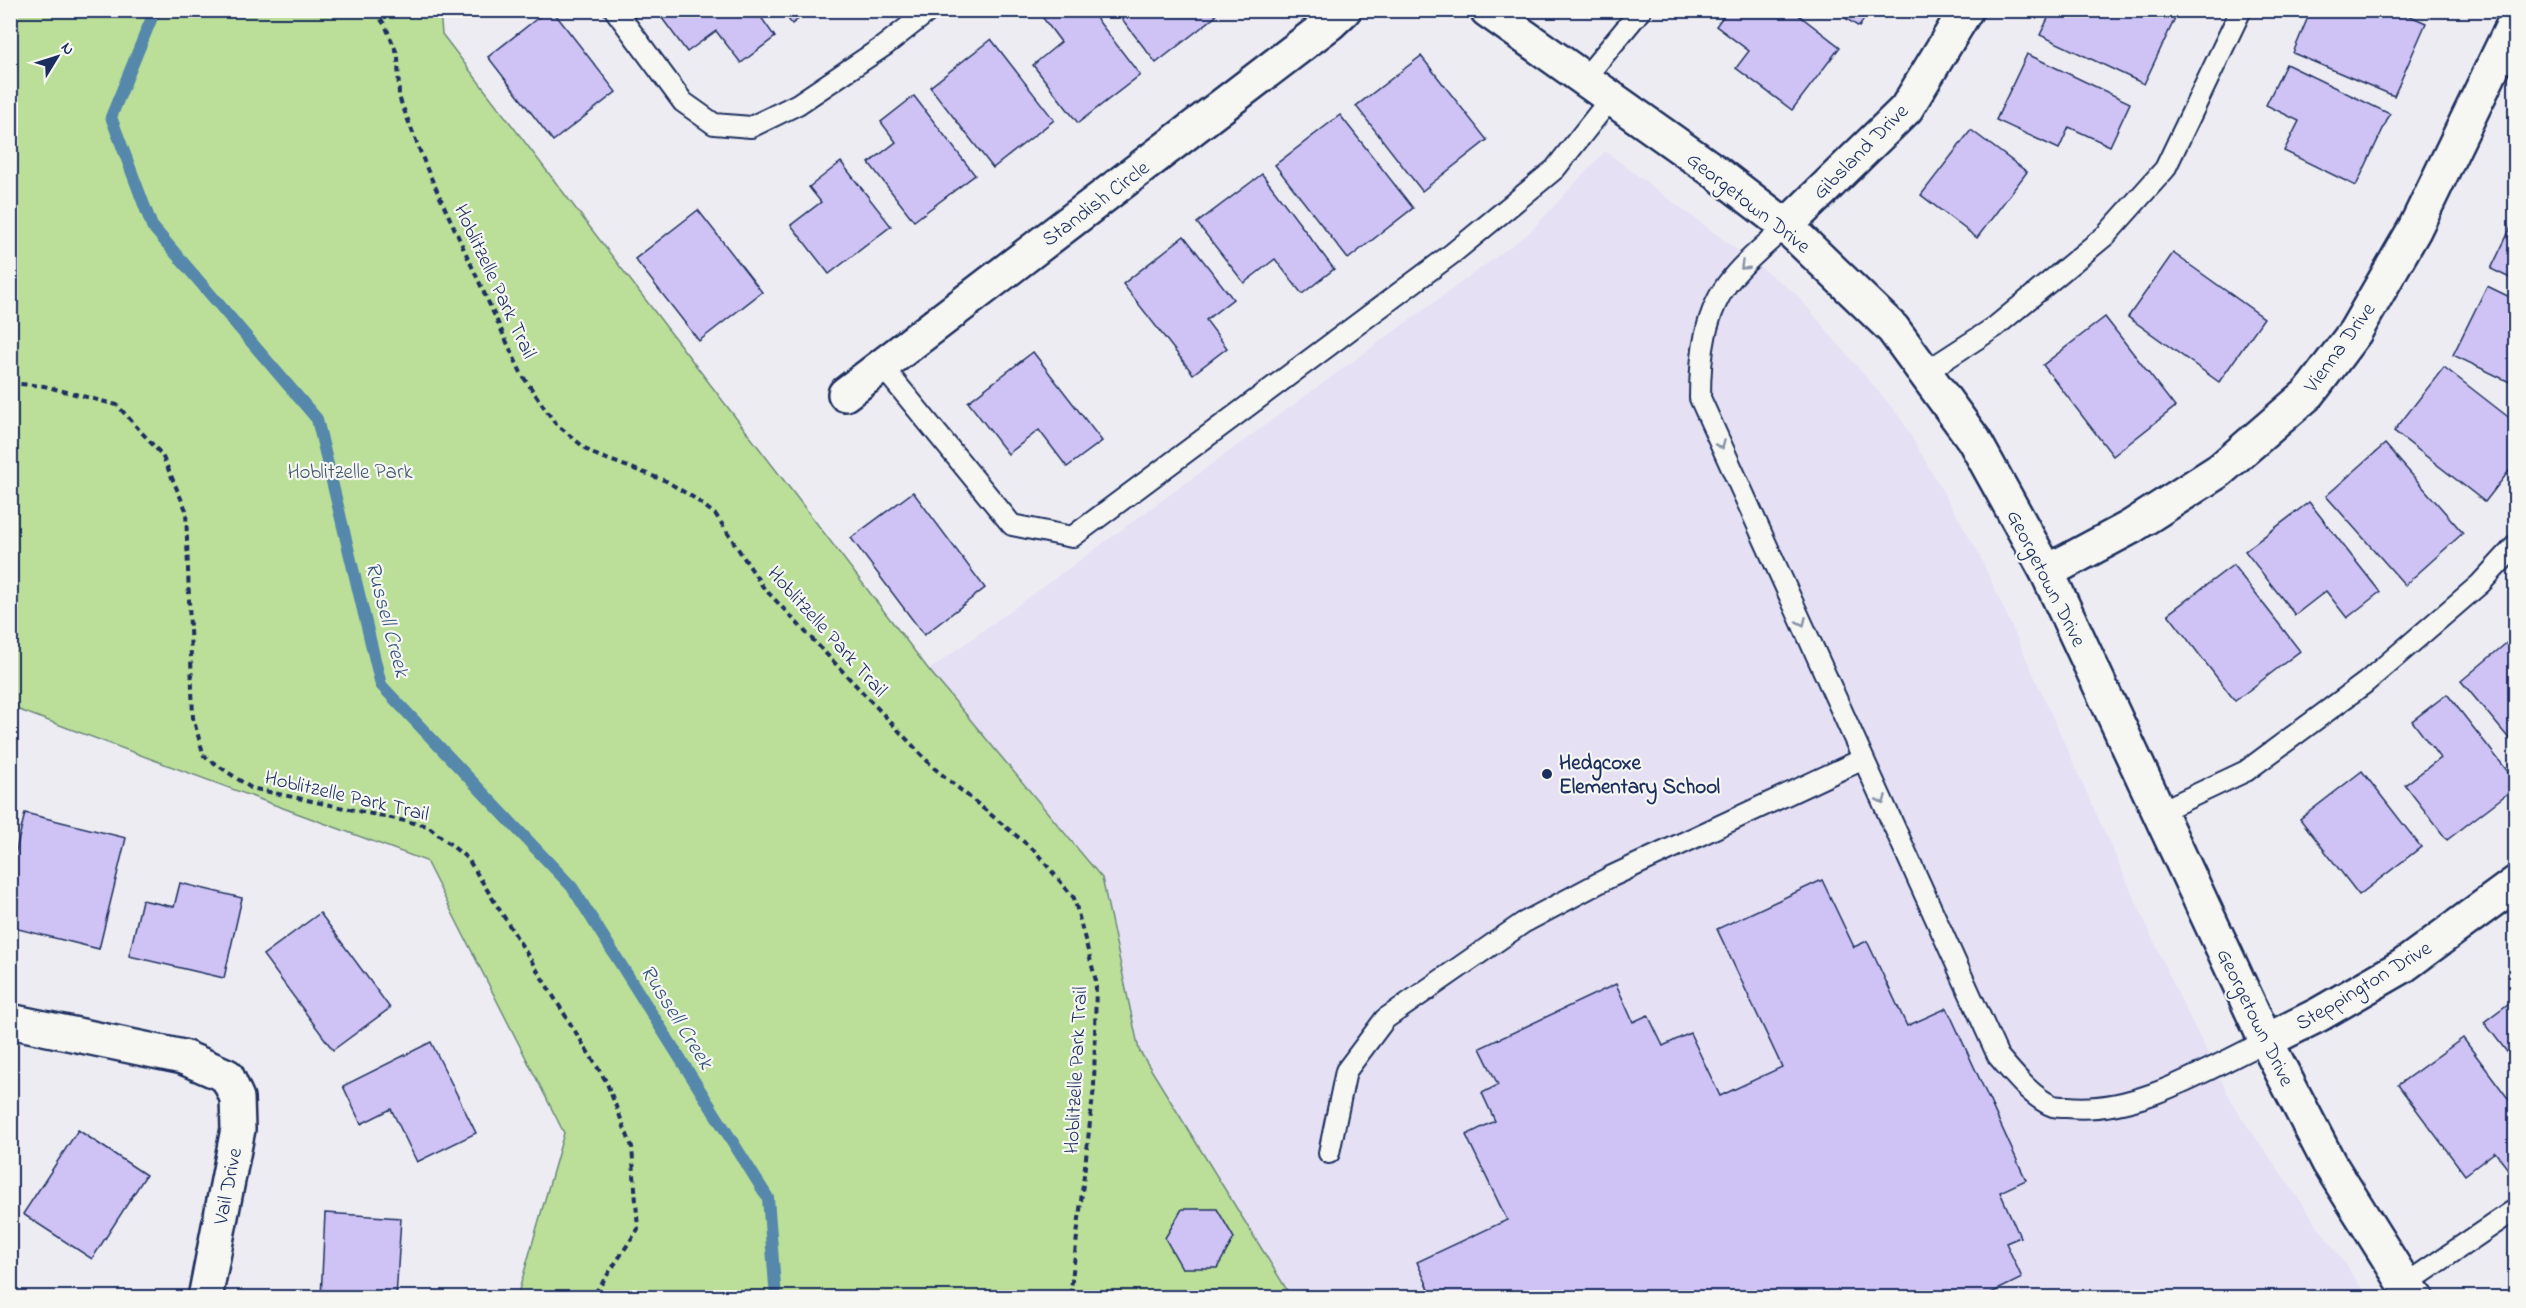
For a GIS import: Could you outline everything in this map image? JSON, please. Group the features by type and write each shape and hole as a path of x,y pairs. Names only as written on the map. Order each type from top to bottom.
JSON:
{"street":[{"name":"Standish Circle","path":"845,393 1329,24 1344,10"},
{"name":"Georgetown Drive","path":"1487,10 1717,173 1786,226 1893,329 1974,440 2047,572 2266,1041 2329,1163 2412,1291"},
{"name":"Gibsland Drive","path":"1786,226 1905,109 1966,10"},
{"name":"Vienna Drive","path":"2047,572 2131,527 2220,470 2309,393 2355,332 2414,230 2516,19"},
{"name":"Steppington Drive","path":"2266,1041 2318,1015 2403,966 2516,883"},
{"name":"Vail Drive","path":"10,1021 183,1057 227,1076 237,1098 238,1129 205,1298"}],"lane":[{"path":"615,10 684,102 714,124 751,127 798,104 884,46 930,10"},
{"path":"1584,79 1641,10"},
{"path":"1924,373 1995,327 2106,235 2165,169 2241,10"},
{"path":"882,366 1012,525 1072,537 1453,253 1555,168 1611,98"},
{"path":"1786,226 1731,279 1711,315 1700,359 1700,398 1998,1056 2024,1085 2053,1106 2089,1109 2134,1099 2180,1083 2266,1041"},
{"path":"2159,812 2246,771 2365,683 2480,584 2516,545"},
{"path":"1329,1153 1346,1071 1385,1019 1523,923 1610,877 1863,759"},
{"path":"2412,1291 2516,1209"}],"path":[{"name":"Hoblitzelle Park Trail","path":"375,10 386,27 398,56 399,97 428,169 522,375 555,423 591,453 666,481 716,515 763,587 934,768 1035,851 1074,898 1096,981 1094,1087 1070,1298"},
{"name":"Hoblitzelle Park Trail","path":"10,383 44,386 117,405 162,456 186,510 193,718 204,756 251,788 428,826 468,860 606,1081 632,1147 638,1229 598,1289 589,1298"}],"shaded area":[{"name":"Hedgcoxe Elementary School","path":"1605,151 1796,294 1900,417 1979,554 2176,990 2235,1108 2368,1297 1289,1297 1287,1290 1139,1050 1102,878 929,670 1529,233"}],"green space":[{"name":"Hoblitzelle Park","path":"10,11 440,11 442,34 929,670 1102,878 1139,1050 1287,1290 1289,1297 517,1297 564,1133 426,861 11,707"}],"building":[{"path":"548,10 552,10 616,92 553,141 488,57"},
{"path":"656,10 756,10 775,37 741,63 716,31 687,52"},
{"path":"781,10 810,10 792,24"},
{"path":"1037,10 1090,10 1140,75 1078,123 1033,65 1061,42"},
{"path":"1115,10 1212,10 1216,16 1156,63"},
{"path":"1728,10 1792,10 1840,47 1792,110 1736,68 1749,51 1716,26"},
{"path":"1833,10 1870,10 1859,27"},
{"path":"2052,10 2169,10 2177,14 2144,84 2040,35"},
{"path":"2311,10 2396,10 2426,23 2394,96 2293,53"},
{"path":"991,39 1054,120 993,168 930,87"},
{"path":"2027,54 2130,103 2110,146 2069,127 2059,149 1996,120"},
{"path":"1421,56 1487,140 1422,191 1356,106"},
{"path":"2286,64 2390,114 2356,186 2284,151 2299,121 2266,105"},
{"path":"914,96 975,175 914,221 869,163 896,142 881,122"},
{"path":"1340,115 1413,208 1348,259 1275,165"},
{"path":"1971,130 2027,172 1977,238 1921,195"},
{"path":"841,162 891,226 829,274 791,225 821,202 809,187"},
{"path":"1262,174 1334,269 1302,294 1275,259 1244,283 1197,223"},
{"path":"698,210 762,292 699,341 635,259"},
{"path":"2516,217 2516,281 2491,269"},
{"path":"1184,236 1233,299 1206,320 1227,348 1193,374 1123,284"},
{"path":"2173,253 2264,318 2219,382 2128,317"},
{"path":"2487,286 2516,300 2516,385 2453,355"},
{"path":"2105,317 2175,407 2113,456 2043,365"},
{"path":"1033,352 1102,441 1067,467 1039,430 1008,454 968,402"},
{"path":"2444,367 2516,423 2516,462 2485,502 2394,431"},
{"path":"2385,444 2463,533 2405,585 2326,496"},
{"path":"913,492 985,588 924,635 851,538"},
{"path":"2309,502 2380,592 2347,618 2326,591 2295,615 2245,551"},
{"path":"2233,565 2300,651 2235,701 2168,614"},
{"path":"2516,635 2516,747 2461,681"},
{"path":"2447,694 2516,782 2516,787 2447,840 2405,785 2440,758 2412,721"},
{"path":"2362,771 2421,847 2359,895 2300,819"},
{"path":"25,813 126,838 99,949 10,927 10,875"},
{"path":"1822,880 1854,947 1867,941 1907,1026 1947,1008 2026,1180 2000,1192 2020,1237 2006,1243 2022,1278 1981,1298 1433,1298 1417,1262 1507,1220 1466,1135 1495,1121 1482,1093 1498,1085 1480,1048 1616,984 1633,1022 1648,1015 1663,1046 1690,1033 1720,1096 1782,1067 1717,929"},
{"path":"180,883 242,898 224,978 129,956 142,900 174,907"},
{"path":"320,913 390,1008 333,1050 263,955"},
{"path":"2516,998 2516,1064 2484,1022"},
{"path":"2463,1038 2516,1109 2516,1180 2495,1152 2465,1175 2398,1085"},
{"path":"431,1042 476,1133 417,1162 391,1109 361,1124 343,1086"},
{"path":"78,1130 146,1175 92,1259 23,1214"},
{"path":"1182,1209 1217,1209 1234,1238 1217,1268 1182,1268 1165,1238"},
{"path":"325,1213 401,1218 396,1298 321,1298"}],"waterway":[{"name":"Russell Creek","path":"155,10 111,117 152,226 317,419 381,685 572,887 768,1198 776,1298"}],"place":[{"name":"Hedgcoxe Elementary School","path":"1547,774"}]}
